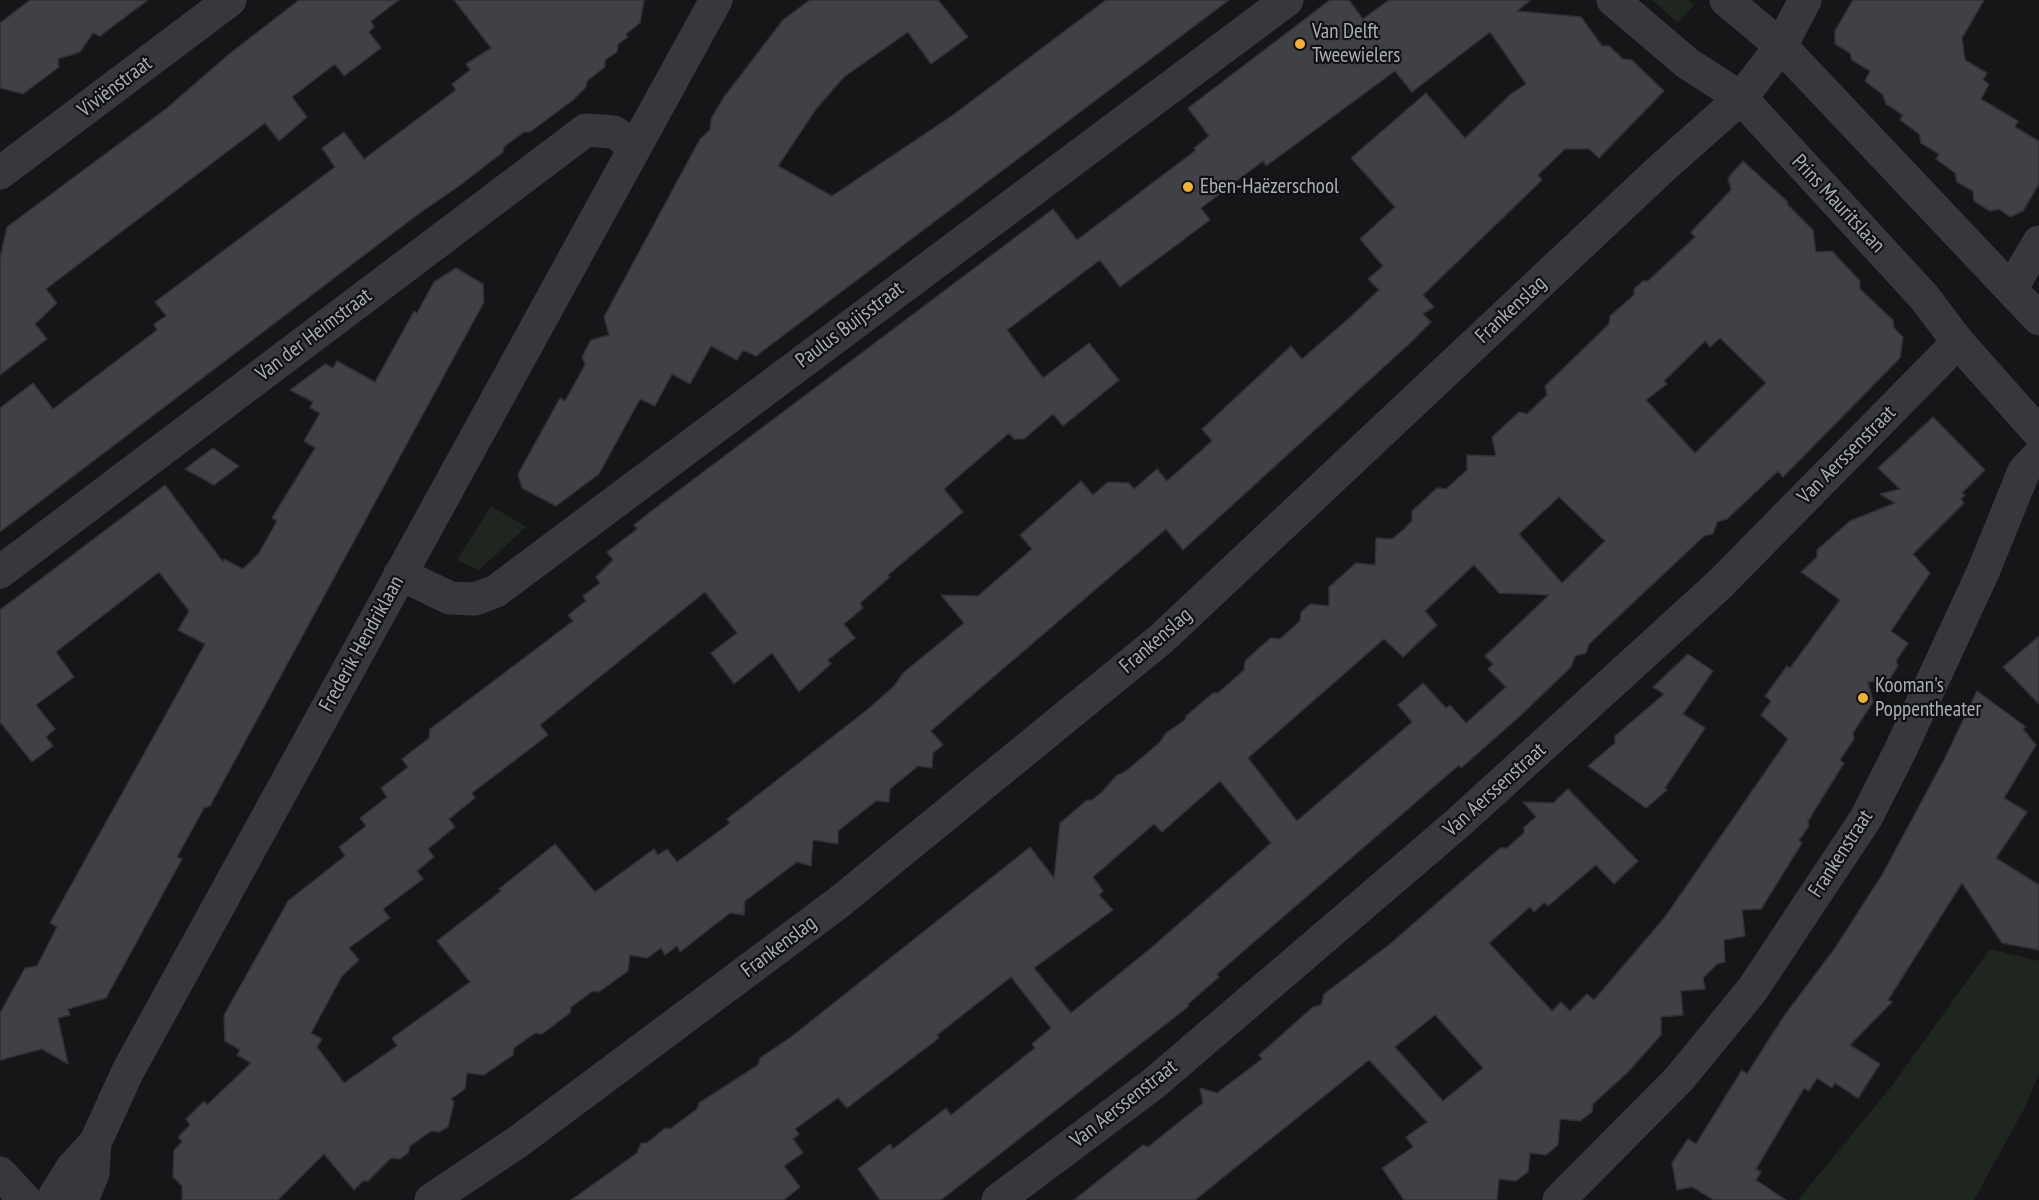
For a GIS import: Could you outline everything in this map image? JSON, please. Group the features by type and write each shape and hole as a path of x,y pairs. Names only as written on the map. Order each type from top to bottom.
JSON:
{"street":[{"name":"Viviënstraat","path":"0,173 230,0"},
{"name":"Frederik Hendriklaan","path":"52,1200 72,1168 95,1143 128,1071 716,0"},
{"name":"Paulus Buijsstraat","path":"400,574 450,598 475,599 496,591 1287,0"},
{"name":"Prins Mauritslaan","path":"1612,0 1687,63 1741,98 1924,297 1958,342 2039,433"},
{"path":"1726,0 1781,46 2039,319"},
{"name":"Frankenslag","path":"431,1200 519,1142 838,903 1161,639 1662,168 1741,98 1781,46 1805,0"},
{"name":"Van der Heimstraat","path":"0,572 586,130 614,132 635,147"},
{"path":"2011,289 2039,242"},
{"name":"Van Aerssenstraat","path":"998,1200 1153,1084 1458,823 1720,584 1958,342"},
{"name":"Frankenstraat","path":"1559,1200 1678,1079 1752,990 1866,818 1900,751 1973,593 2024,471 2039,455"},
{"name":"Frederik Hendriklaan","path":"81,1200 93,1173 95,1143"},
{"path":"0,1173 25,1200"}],"shaded area":[{"path":"1652,0 1688,0 1694,5 1678,23"},
{"path":"491,506 526,527 479,570 457,560"},
{"path":"1990,949 2039,961 2039,1073 2024,1109 1974,1200 1798,1200 1891,1087"}],"building":[{"path":"30,0 148,0 100,36 93,33 80,52 58,59 59,67 23,94 0,88 0,23"},
{"path":"299,0 399,0 371,21 374,27 369,32 381,48 344,76 335,64 292,97 307,117 279,141 265,123 46,289 57,303 35,324 47,339 0,375 0,258 7,227 167,108 228,55"},
{"path":"454,0 644,0 640,23 626,34 628,37 618,44 617,52 605,60 605,67 587,81 586,87 573,100 530,132 524,132 513,140 504,147 503,152 459,186 417,215 0,532 0,408 33,383 53,409 157,330 154,324 166,316 155,302 335,167 322,148 344,132 364,159 456,90 452,84 470,70 466,64 491,48"},
{"path":"810,0 938,0 968,37 931,64 908,32 844,77 816,109 778,166 832,196 953,115 1106,0 1229,0 756,356 743,350 737,360 711,346 690,384 672,374 655,406 640,399 599,474 556,506 522,488 518,474 560,398 565,401 585,365 582,357 591,340 609,335 604,317 700,139 710,130 711,119 724,97 783,20"},
{"path":"1330,0 1349,0 1363,19 1389,0 1531,0 1517,11 1581,17 1602,46 1609,46 1623,59 1632,60 1664,91 1599,158 1589,149 1565,149 1538,175 1542,180 1423,295 1434,307 1423,314 1431,322 1409,344 1183,550 1166,529 956,709 931,731 943,745 933,753 932,768 918,766 890,789 889,802 876,801 838,831 838,844 813,840 811,866 797,862 745,901 744,915 730,913 680,952 677,946 665,955 661,948 647,958 630,955 628,971 599,992 593,991 571,1007 570,1013 542,1034 535,1033 514,1048 513,1055 484,1075 467,1073 465,1089 451,1099 454,1102 448,1127 439,1132 431,1131 410,1146 408,1153 400,1159 391,1158 368,1181 363,1181 354,1190 324,1154 278,1200 182,1200 182,1186 173,1177 174,1150 182,1142 178,1137 190,1125 186,1119 204,1101 207,1105 251,1063 237,1055 240,1050 225,1041 224,1015 288,901 345,856 339,847 366,826 360,818 387,797 381,788 408,767 402,759 429,738 430,729 573,621 568,615 586,601 583,596 600,583 596,577 613,560 607,552 637,529 634,525 650,512 1053,209 1077,240 1196,150 1194,148 1209,136 1188,108","holes":["1490,32 1526,84 1511,94 1465,138 1426,93 1351,158 1395,207 1360,239 1383,266 1368,279 1379,290 1302,359 1291,346 1202,429 1212,441 1167,481 1157,469 1134,489 1129,483 1108,482 1093,495 1081,481 1020,535 1032,549 978,596 941,595 964,623 903,673 894,686 867,710 727,819 730,823 677,862 667,849 658,855 654,849 595,892 555,844 499,889 501,891 437,941 470,982 392,1038 397,1046 344,1083 317,1047 322,1039 311,1033 342,976 359,960 349,948 390,918 383,909 423,879 417,871 434,857 428,849 455,827 449,819 475,798 472,793 548,735 540,725 705,592 737,633 711,653 734,684 772,653 799,692 831,664 828,660 855,638 844,624 863,608 860,603 890,577 888,575 963,512 944,489 1009,433 1014,439 1024,439 1053,414 1063,426 1119,380 1089,343 1043,378 1007,330 1100,260 1120,287 1210,220 1201,208 1263,161 1266,166 1395,71 1412,92"]},
{"path":"1853,0 1984,0 1962,38 1965,60 1987,73 1983,80 1989,84 1981,99 2018,121 2015,127 2039,141 2039,184 2023,211 2010,217 1999,209 1990,211 1974,201 1973,191 1957,182 1955,173 1936,159 1939,154 1921,143 1919,134 1900,120 1903,115 1886,104 1883,95 1865,81 1870,71 1852,60 1850,53 1835,44 1835,31"},
{"path":"1743,161 1788,202 1787,204 1813,230 1816,252 1832,251 1860,281 1860,289 1893,320 1894,328 1903,337 1900,358 1783,477 1778,471 1727,519 1717,522 1713,534 1704,536 1589,644 1586,653 1575,656 1571,667 1520,716 1461,768 1459,765 1217,974 1219,977 1188,1004 1189,1006 941,1200 880,1200 858,1169 890,1144 893,1149 946,1108 951,1115 1035,1048 1032,1044 1051,1028 1011,977 937,1035 939,1038 847,1108 838,1098 795,1129 799,1134 793,1139 803,1153 784,1166 800,1187 784,1200 571,1200 637,1153 641,1143 647,1143 665,1128 670,1129 697,1109 699,1103 758,1065 760,1058 791,1037 1030,847 1054,878 1060,823 1087,800 1092,800 1101,793 1116,776 1126,771 1160,742 1166,733 1185,720 1186,716 1213,693 1218,693 1226,686 1244,670 1245,661 1271,638 1280,639 1300,621 1301,612 1310,604 1329,606 1329,587 1356,563 1375,565 1376,538 1392,539 1403,530 1412,521 1412,511 1437,488 1446,489 1467,470 1467,455 1496,456 1492,437 1519,412 1527,414 1547,395 1545,386 1609,324 1610,316 1634,295 1634,289 1643,281 1648,281 1695,237 1691,232 1731,190 1728,178","holes":["1720,338 1766,383 1695,453 1646,400 1667,384 1664,381 1705,341 1710,347","1559,497 1605,541 1562,583 1519,534","1474,565 1499,593 1549,595 1485,656 1493,664 1488,669 1506,687 1466,723 1450,705 1446,708 1423,683 1398,705 1412,722 1297,821 1248,758 1384,639 1403,657 1437,625 1425,611","1220,781 1271,843 1151,948 1071,1013 1034,968 1113,910 1099,895 1103,891 1093,877 1154,824 1162,832"]},
{"path":"456,268 483,284 484,302 210,806 204,808 177,857 182,859 106,998 68,1009 70,1015 58,1018 68,1064 42,1049 0,1060 0,1013 25,968 37,966 57,927 50,923 205,644 178,630 189,611 159,572 56,652 74,677 36,705 55,729 46,737 53,746 32,762 0,722 0,610 165,485 223,562 224,559 243,569 259,553 277,521 272,518 315,448 304,441 320,413 310,408 313,402 290,390 325,364 333,368 337,361 375,382 414,311 417,313 434,282"},
{"path":"1933,417 1985,470 1962,493 1965,495 1961,499 1964,503 1913,554 1930,573 1891,631 1908,643 1896,661 1898,666 1889,680 1868,682 1873,702 1853,733 1854,739 1840,760 1844,763 1808,821 1809,826 1799,840 1802,843 1761,909 1742,910 1745,936 1724,940 1725,962 1717,964 1703,978 1705,989 1681,991 1683,1015 1661,1017 1661,1035 1629,1071 1593,1104 1592,1112 1580,1121 1560,1119 1558,1145 1546,1155 1530,1153 1528,1172 1516,1181 1499,1179 1497,1200 1404,1200 1382,1168 1413,1147 1406,1137 1427,1122 1369,1060 1195,1200 1074,1200 1143,1145 1148,1147 1203,1103 1200,1088 1217,1093 1262,1059 1259,1055 1313,1007 1321,1005 1324,994 1390,944 1500,848 1507,848 1524,833 1524,827 1536,817 1523,802 1553,803 1568,789 1638,861 1614,884 1596,865 1548,906 1545,902 1534,912 1530,907 1489,943 1552,1011 1561,1002 1570,1011 1587,994 1594,1000 1665,917 1788,739 1761,715 1771,701 1765,696 1787,666 1790,668 1840,600 1801,572 1817,557 1817,550 1850,521 1895,503 1880,494 1900,489 1878,468","holes":["1435,1015 1483,1068 1443,1101 1395,1047"]},
{"path":"213,448 239,466 214,485 185,469"},
{"path":"2039,636 2039,704 2003,667"},
{"path":"1688,654 1713,671 1683,714 1705,728 1665,788 1667,790 1646,808 1588,766 1615,743 1615,736 1664,694 1653,687"},
{"path":"1977,691 2026,727 2023,729 2036,745 2004,798 2027,812 1996,858 2039,885 2039,950 2002,943 1962,883 1888,1000 1892,1002 1850,1045 1880,1064 1858,1098 1835,1083 1832,1088 1817,1078 1809,1091 1804,1088 1756,1169 1761,1172 1756,1180 1786,1200 1714,1200 1692,1187 1677,1190 1672,1163 1688,1139 1696,1144 1742,1070 1747,1074 1784,1016 1835,948 1882,875 1945,758"}],"place":[{"name":"Van Delft Tweewielers","path":"1300,44"},
{"name":"Eben-Haëzerschool","path":"1188,187"},
{"name":"Kooman's Poppentheater","path":"1863,698"}]}
